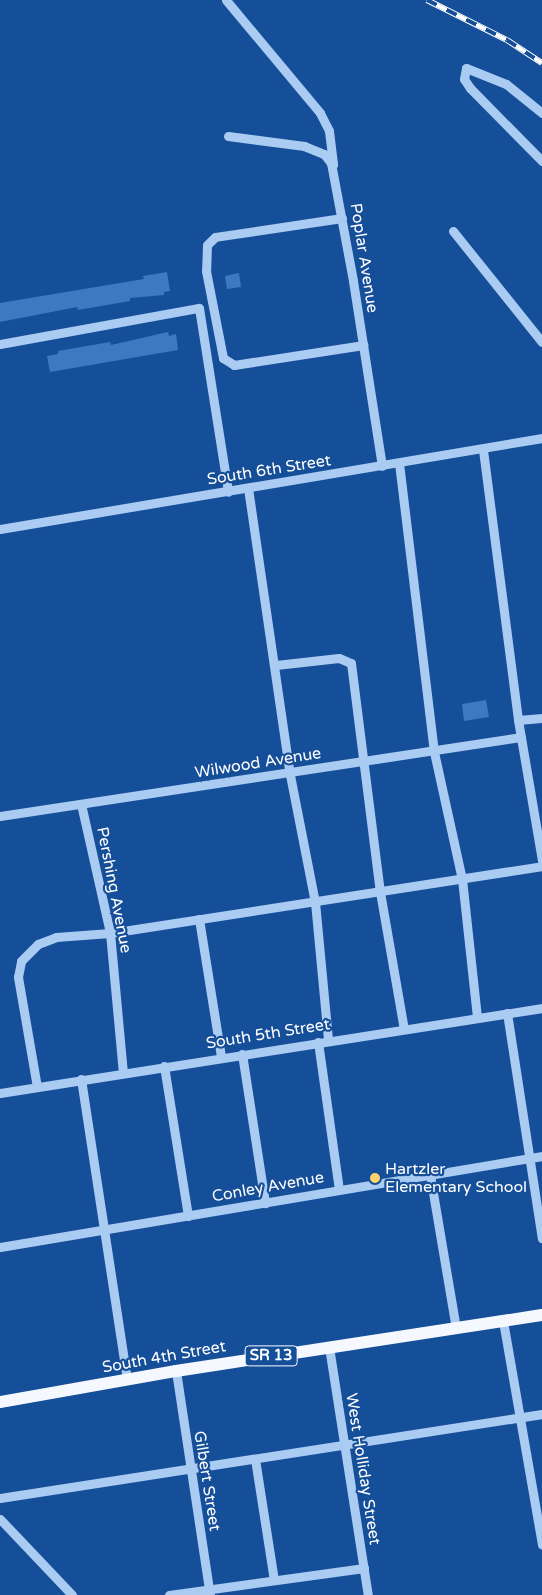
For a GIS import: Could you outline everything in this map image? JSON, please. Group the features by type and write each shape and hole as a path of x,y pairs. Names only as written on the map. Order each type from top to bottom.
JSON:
{"main road":[{"name":"South 4th Street","path":"0,1402 176,1371 542,1315"}],"street":[{"path":"226,0 320,112 329,131 334,173"},
{"path":"541,161 470,88 464,79 466,68 506,84 542,113"},
{"name":"Poplar Avenue","path":"228,136 314,149 326,157 334,173 382,466"},
{"path":"342,218 215,236 206,245 206,271 223,358 234,366 363,345"},
{"path":"453,231 542,342"},
{"path":"0,344 199,308 228,492"},
{"name":"South 6th Street","path":"0,529 483,450 542,438"},
{"path":"483,450 518,720 542,861"},
{"path":"398,464 434,752 462,879 477,1017"},
{"path":"248,488 276,665 290,774 315,902 328,1040"},
{"path":"276,665 339,658 351,663 380,892 404,1029"},
{"path":"518,720 542,718"},
{"name":"Wilwood Avenue","path":"0,816 290,774 521,737"},
{"name":"Pershing Avenue","path":"81,804 110,933 123,1072"},
{"path":"37,1086 18,977 21,961 26,953 56,937 110,933 542,866"},
{"path":"199,919 221,1057"},
{"name":"South 5th Street","path":"0,1093 123,1072 542,1008"},
{"path":"507,1013 542,1238"},
{"path":"318,1042 339,1190"},
{"path":"242,1054 265,1202"},
{"path":"164,1066 188,1216"},
{"path":"81,1079 102,1230 127,1380"},
{"name":"Conley Avenue","path":"0,1248 542,1156"},
{"path":"430,1175 456,1328"},
{"path":"504,1321 542,1545"},
{"name":"West Holliday Street","path":"329,1347 368,1595"},
{"name":"Gilbert Street","path":"176,1371 189,1469 209,1592"},
{"path":"0,1498 542,1414"},
{"path":"255,1459 274,1580"},
{"path":"0,1519 72,1595"},
{"path":"169,1595 209,1592 274,1580 364,1568"}],"building":[{"path":"167,272 170,291 164,292 164,295 130,298 130,301 78,310 77,307 0,322 0,303 144,279 143,276"},
{"path":"239,273 241,287 227,289 225,276"},
{"path":"168,332 169,336 176,334 178,350 50,372 47,356 58,354 58,351 110,342 111,345"},
{"path":"486,700 489,717 464,721 462,704"}],"railway":[{"path":"427,0 507,40 542,63"}],"place":[{"name":"Hartzler Elementary School","path":"375,1178"}]}
